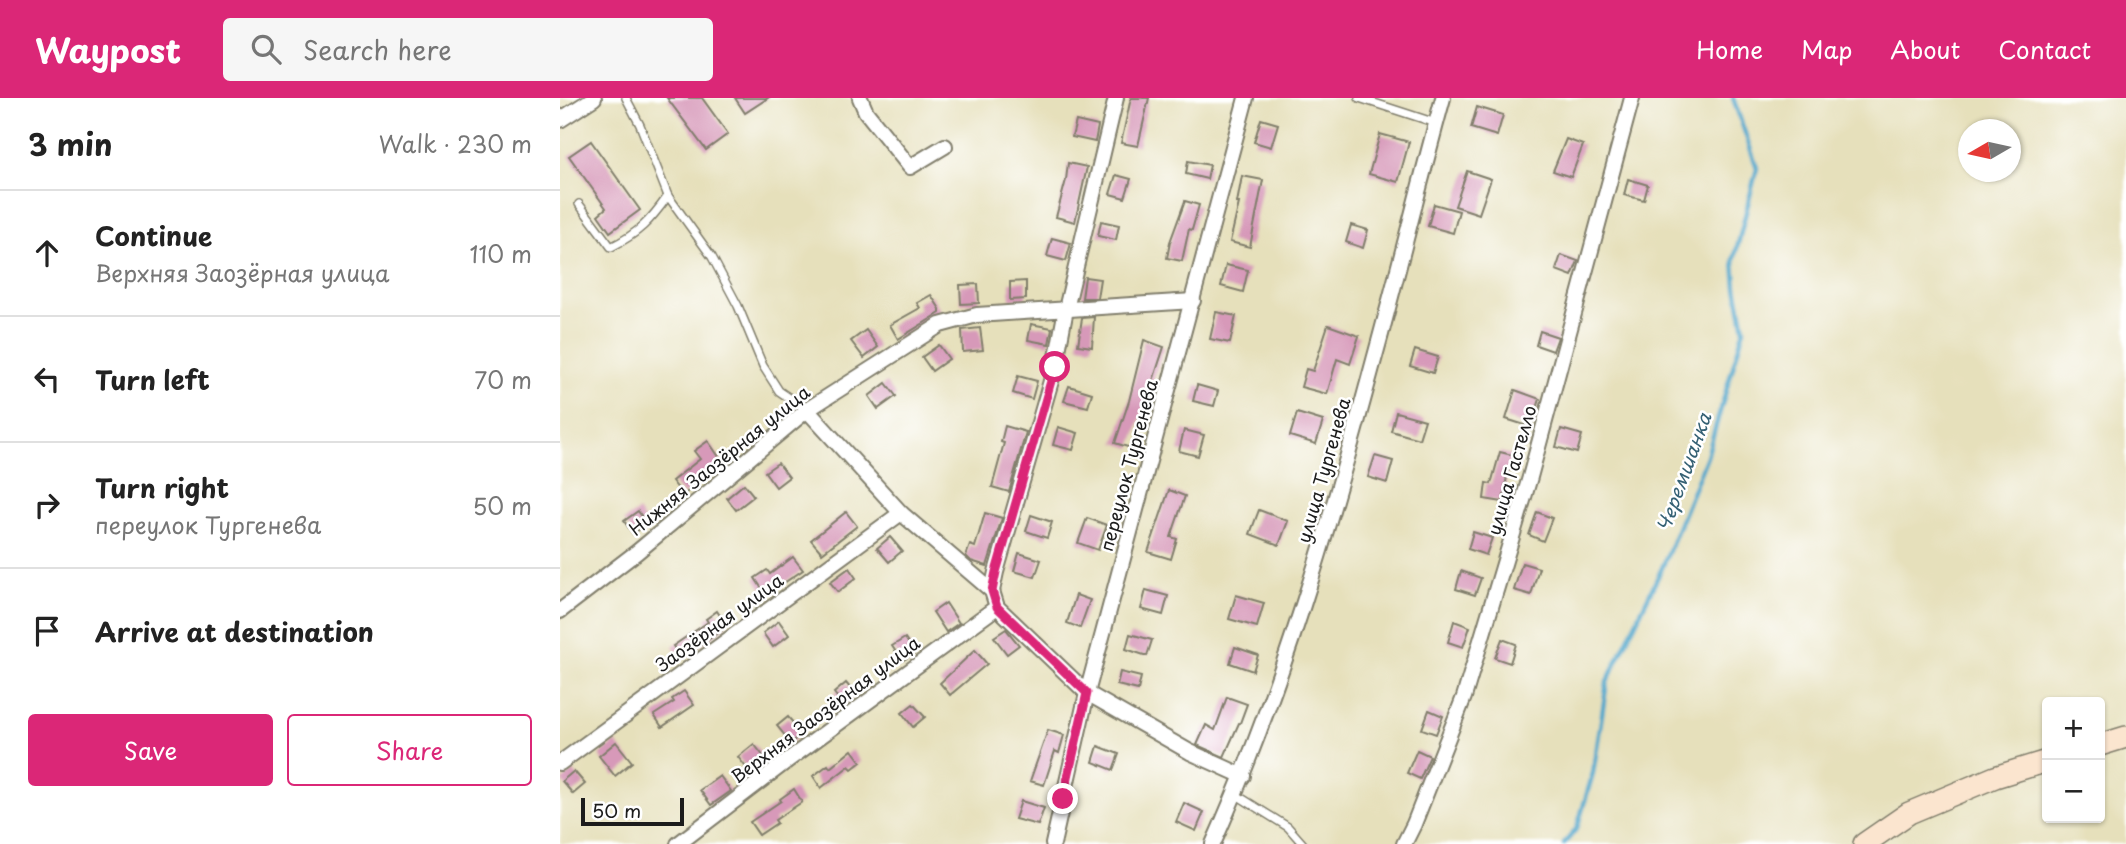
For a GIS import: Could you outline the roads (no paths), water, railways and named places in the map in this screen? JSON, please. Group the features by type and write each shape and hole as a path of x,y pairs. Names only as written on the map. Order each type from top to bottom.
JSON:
{"street":[{"path":"560,120 594,98"},
{"path":"860,98 866,112 910,167 945,146"},
{"path":"1116,98 1055,367 992,591 997,607 1087,693 1190,752 1243,776"},
{"name":"переулок Тургенева","path":"1053,844 1087,693 1246,98"},
{"name":"улица Тургенева","path":"1213,844 1243,776 1311,578 1374,360 1443,98"},
{"name":"улица Гастелло","path":"1404,844 1464,697 1537,450 1632,98"},
{"name":"Нижняя Заозёрная улица","path":"560,611 637,552 807,410 940,325 976,315 1193,302"},
{"path":"807,410 901,513 992,591"},
{"name":"Заозёрная улица","path":"560,763 901,513"},
{"name":"Верхняя Заозёрная улица","path":"678,844 997,607"},
{"path":"2105,743 2126,737"},
{"path":"1864,844 1909,813 1995,777 2042,763"}],"lane":[{"path":"626,98 640,125 668,196 712,257 738,306 763,366 779,391 807,410"},
{"path":"1359,98 1436,122"},
{"path":"579,204 611,247 632,236 651,219 668,196"},
{"path":"1235,794 1288,827 1303,844"}],"waterway":[{"name":"Черемшанка","path":"1564,844 1577,828 1593,773 1607,682 1662,568 1707,456 1744,329 1734,260 1757,168 1733,98"}]}
